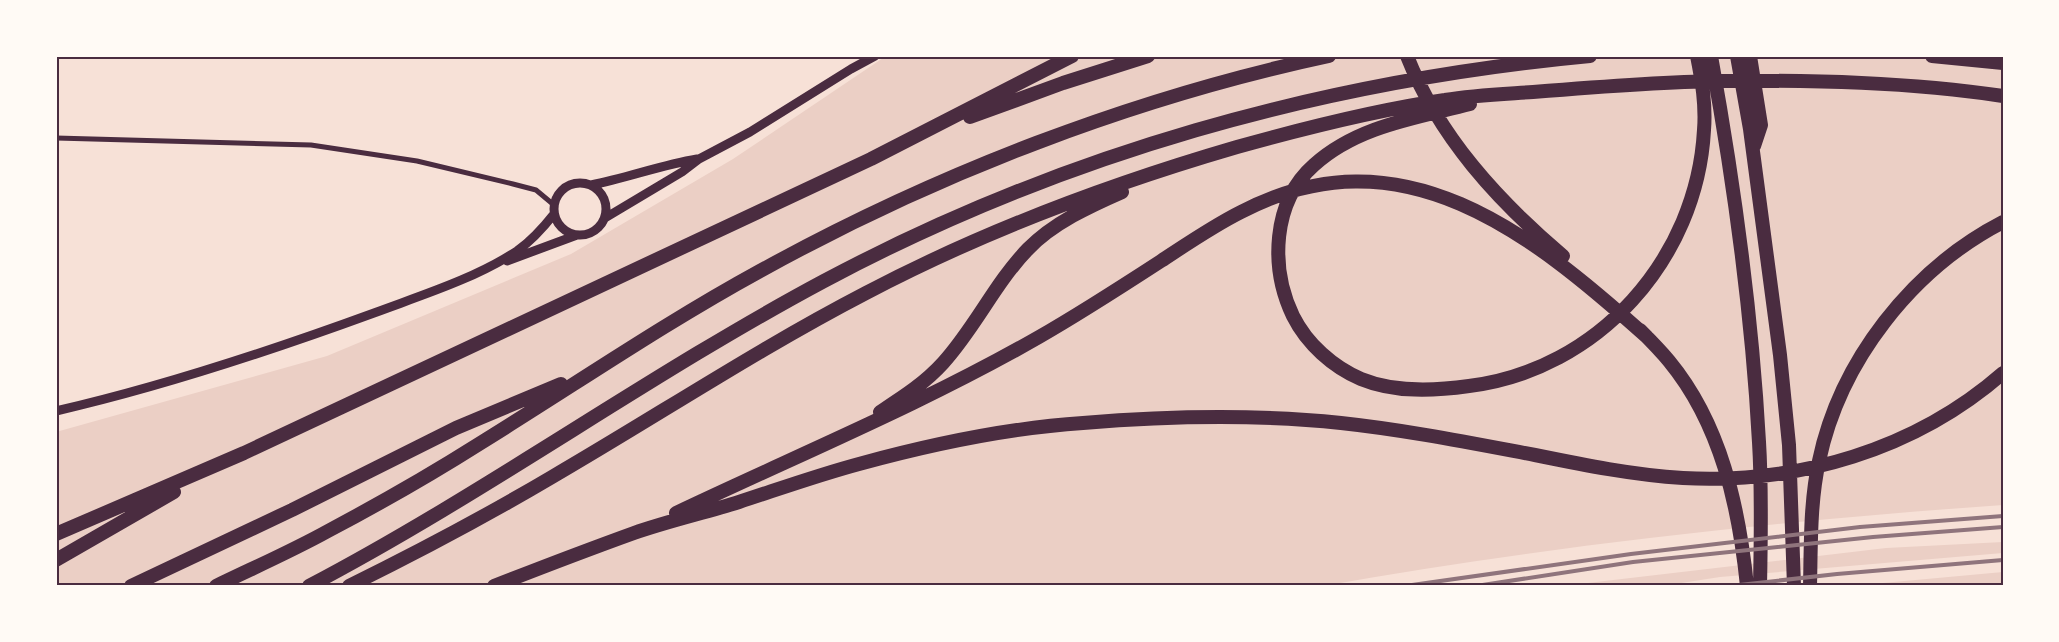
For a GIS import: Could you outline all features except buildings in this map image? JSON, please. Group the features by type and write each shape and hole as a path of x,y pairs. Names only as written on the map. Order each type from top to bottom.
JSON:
{"highway":[{"path":"56,534 244,453 871,159 1072,56"},
{"path":"871,159 974,116 1063,83 1148,56"},
{"path":"216,586 326,533 393,495 477,445 677,319 760,271 820,240 960,174 1064,133 1147,105 1234,80 1329,56"},
{"path":"1407,56 1431,107 1448,135 1468,162 1522,219 1647,337 1670,362 1688,389 1705,417 1717,447 1739,517 1747,586"},
{"path":"309,586 407,531 727,336 815,286 892,246 1023,188 1093,162 1168,138 1242,116 1308,100 1394,83 1487,68 1590,56"},
{"path":"1509,94 1373,129 1351,139 1313,165 1296,186 1286,207 1280,232 1278,255 1280,277 1294,317 1321,353 1340,368 1363,380 1390,387 1420,390 1447,389 1504,380 1559,358 1586,342 1610,323 1654,275 1684,221 1696,186 1704,129 1702,84 1698,56"},
{"path":"1711,56 1724,129 1744,274 1759,443 1760,586"},
{"path":"1737,56 1755,127"},
{"path":"1750,56 1755,127 1753,152 1770,270 1789,445 1794,586"},
{"path":"1932,56 2003,63"},
{"path":"349,586 487,514 750,357 870,291 999,230 1092,194 1194,160 1327,123 1447,99 1509,94 1664,82 1775,80 1876,84 2003,96"},
{"path":"818,447 911,392 927,379 959,344 1009,271 1029,248 1051,230 1109,198 1194,160"},
{"path":"636,533 818,447 894,414 974,373 1105,298 1214,227 1267,200 1289,192 1310,187 1356,181 1379,182 1422,189 1465,204 1490,217 1586,280"},
{"path":"1810,586 1814,487 1825,437 1858,362 1894,310 1918,284 1963,246 2003,222"},
{"path":"131,586 456,428 596,370"},
{"path":"494,586 636,533 859,464 975,437 1033,428 1141,419 1216,416 1342,424 1467,442 1628,472 1681,478 1755,477 1834,463 1878,449 1964,404 2003,373"},
{"path":"59,559 140,510 244,453"}],"street":[{"path":"850,69 864,56"},
{"path":"56,411 235,362 402,303 486,268 577,235 594,231 605,218 682,172 699,159 750,132 874,56"},
{"path":"56,138 310,145 416,161 536,190 554,210 557,220 565,230 577,235"},
{"path":"486,268 516,252 529,242 554,210 557,198 568,186 575,183 591,185 637,175 678,162 699,159"},
{"path":"591,185 604,198 605,218"}],"shaded area":[{"path":"886,56 2003,56 2003,505 1918,511 1662,536 1492,559 1323,586 56,586 56,432 327,356 571,254 733,159"},
{"path":"2003,542 2003,553 1720,577 1662,586 1562,586 1886,548"},
{"path":"2003,572 2003,586 1850,586"}],"railway":[{"path":"1405,586 1631,554 1860,527 2003,516"},
{"path":"1476,586 1633,562 1873,537 2003,527"},
{"path":"1730,586 1837,574 2003,560"}]}
